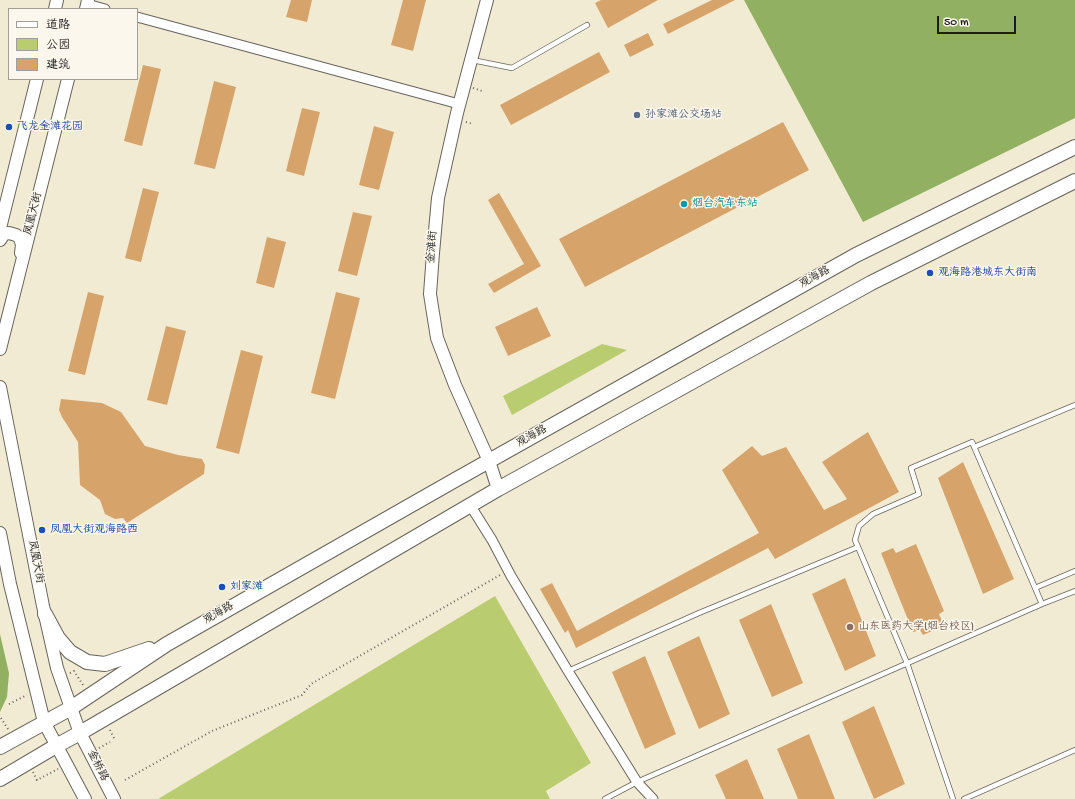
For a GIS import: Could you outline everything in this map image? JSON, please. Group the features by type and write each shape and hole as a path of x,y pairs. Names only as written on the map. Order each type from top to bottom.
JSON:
{"main road":[{"name":"金滩街","path":"487,0 459,104 438,198 432,253 430,294 437,338 455,385 489,461 498,489"},
{"path":"0,228 37,80"},
{"name":"凤凰大街","path":"0,349 68,80"},
{"name":"观海路","path":"0,746 71,708 166,644 856,255 1075,147"},
{"path":"0,779 498,489 871,283 1075,181"},
{"path":"0,240 4,234 9,233 20,238 22,244 20,270"},
{"name":"凤凰大街","path":"0,387 57,668 80,733"},
{"path":"0,533 10,584 44,722 85,799"},
{"path":"45,614 58,638 70,652 87,662 105,664 166,644"},
{"name":"金桥路","path":"80,733 114,799"}],"street":[{"path":"87,4 102,8"},
{"path":"138,18 459,104"},
{"path":"470,505 568,671 637,782 653,799"}],"lane":[{"path":"471,60 512,68 587,25"},
{"path":"974,447 1075,405"},
{"path":"953,799 907,663 855,540 859,526 873,514 919,494 911,468 972,442 1042,604"},
{"path":"568,671 699,613 858,547"},
{"path":"1035,588 1075,571"},
{"path":"605,799 637,782 1042,604 1075,591"},
{"path":"964,799 1075,750"}],"path":[{"path":"125,780 212,731 302,695 311,684 500,575"}],"green space":[{"path":"744,0 1075,0 1075,118 863,222"},
{"path":"602,344 627,350 512,415 503,396"},
{"path":"495,596 591,763 546,791 550,799 158,799"},
{"path":"0,634 9,673 7,697 0,712"}],"building":[{"path":"291,0 312,0 307,22 286,17"},
{"path":"403,0 426,0 413,51 391,45"},
{"path":"601,0 658,0 608,28 595,3"},
{"path":"712,0 735,0 668,34 663,24"},
{"path":"648,33 654,45 630,57 624,45"},
{"path":"599,52 610,72 511,125 500,105"},
{"path":"143,65 161,69 142,146 124,141"},
{"path":"214,81 236,87 215,169 194,164"},
{"path":"302,108 320,112 304,176 286,171"},
{"name":"烟台汽车东站","path":"783,122 809,170 585,287 559,239"},
{"path":"374,126 394,132 379,190 359,185"},
{"path":"143,188 159,192 141,262 125,258"},
{"path":"499,193 541,266 494,293 488,284 524,264 488,200"},
{"path":"353,212 372,216 357,276 338,271"},
{"path":"267,237 286,242 274,288 256,283"},
{"path":"88,292 104,296 85,375 68,371"},
{"path":"336,292 360,298 335,399 311,393"},
{"path":"537,307 551,336 508,356 495,327"},
{"path":"166,326 186,331 167,405 147,400"},
{"path":"241,350 263,356 239,454 216,448"},
{"path":"61,399 102,403 121,412 145,446 178,455 202,459 205,465 204,474 127,523 123,518 115,519 105,514 100,500 80,485 78,442 59,410"},
{"path":"868,432 899,492 775,559 768,548 576,648 568,630 565,633 540,589 552,583 577,631 759,533 722,470 752,446 762,456 786,447 824,510 847,499 822,462"},
{"path":"963,462 1014,579 983,594 938,478"},
{"path":"916,544 944,611 939,614 944,626 923,635 920,630 913,632 881,553 893,548 896,553"},
{"path":"845,578 876,656 845,671 812,594"},
{"path":"771,604 803,683 772,697 739,620"},
{"path":"699,636 730,714 699,729 667,652"},
{"path":"645,656 676,734 645,749 612,672"},
{"path":"874,706 905,784 874,799 842,722"},
{"path":"809,734 835,799 798,799 777,749"},
{"path":"747,759 764,799 726,799 715,775"}],"place":[{"name":"孙家滩公交场站","path":"637,115"},
{"name":"飞龙金滩花园","path":"9,127"},
{"name":"烟台汽车东站","path":"684,204"},
{"name":"观海路港城东大街南","path":"930,273"},
{"name":"凤凰大街观海路西","path":"42,530"},
{"name":"刘家滩","path":"222,587"},
{"name":"山东医药大学(烟台校区)","path":"850,627"}]}
